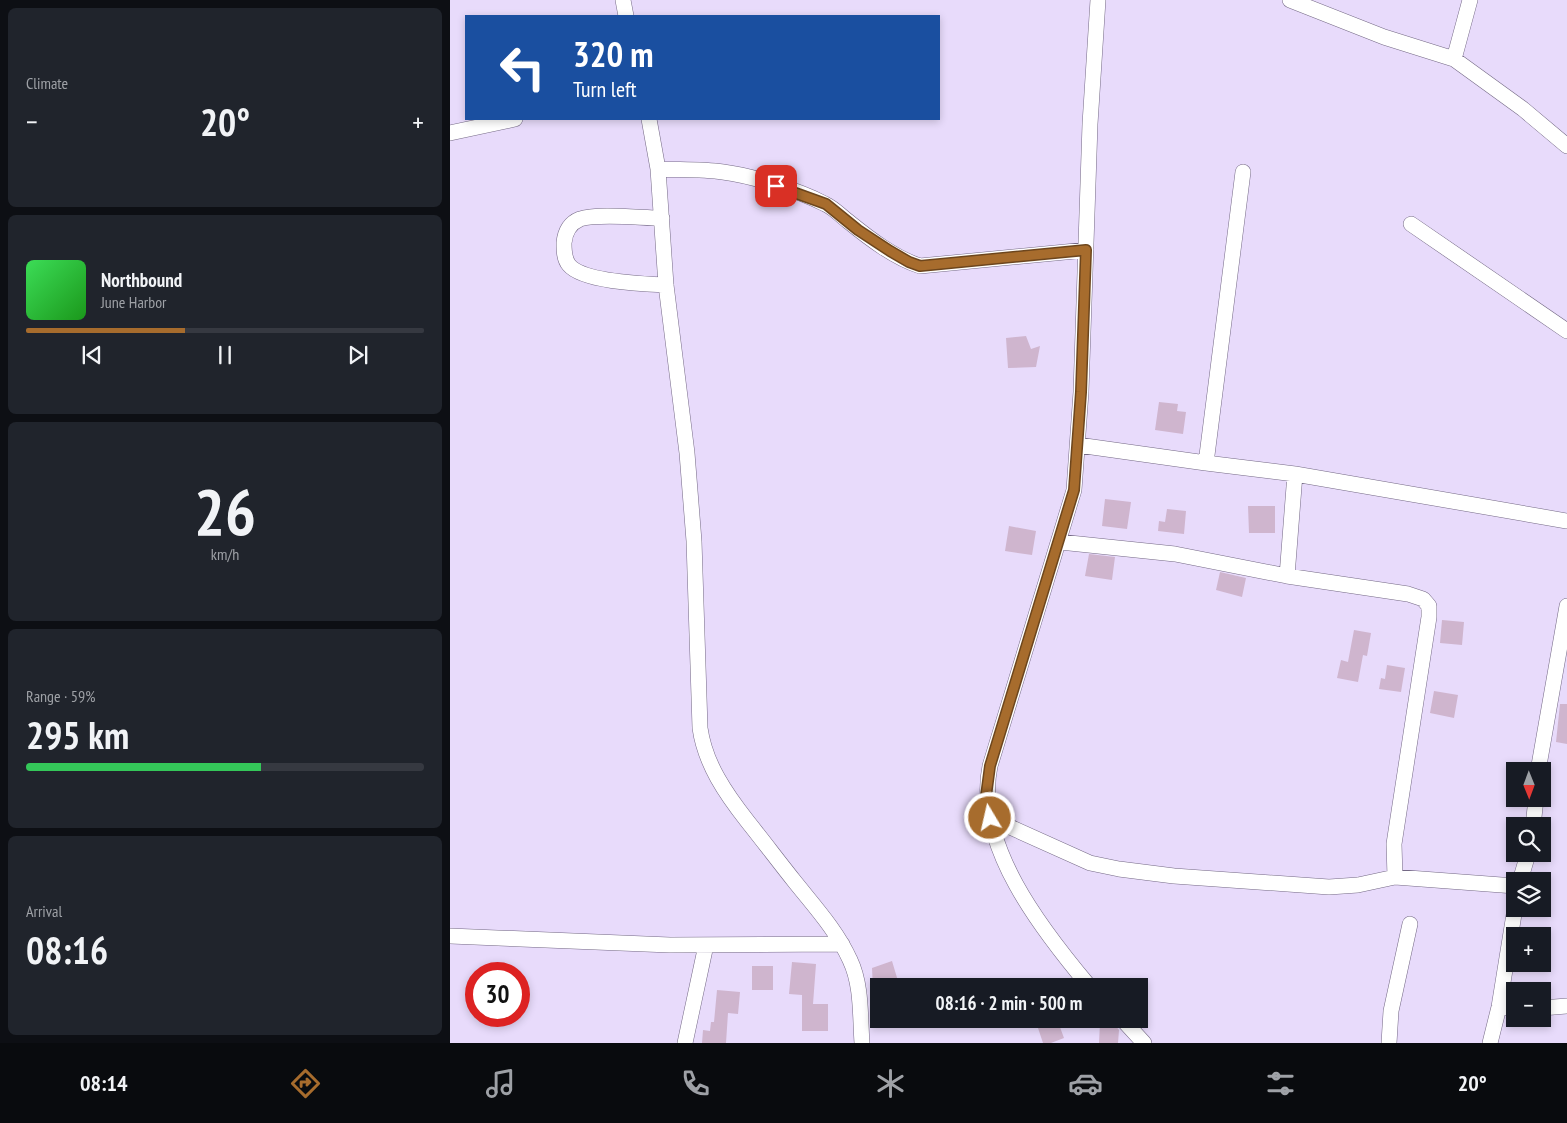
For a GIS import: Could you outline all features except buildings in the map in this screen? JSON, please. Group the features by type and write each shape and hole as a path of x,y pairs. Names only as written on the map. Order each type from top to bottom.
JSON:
{"street":[{"path":"623,0 626,15"},
{"path":"1082,978 1059,950 1032,912 996,842 986,796 990,766 1060,542 1074,490 1078,445 1090,124 1098,0"},
{"path":"1290,0 1384,37 1454,60 1523,109 1567,146"},
{"path":"1454,60 1470,0"},
{"path":"450,134 511,120"},
{"path":"649,120 658,169 666,285 687,453 694,541 702,745 720,782 734,803 814,904 842,944 855,973 862,1043"},
{"path":"658,169 730,173 795,191 826,204 858,230 890,251 920,266 1086,250"},
{"path":"1206,463 1243,172"},
{"path":"662,218 610,217 580,219 572,224 567,231 564,253 569,265 579,272 622,282 666,285"},
{"path":"1411,224 1567,331"},
{"path":"1078,445 1295,474 1567,521"},
{"path":"1287,576 1295,474"},
{"path":"1060,542 1174,554 1287,576 1408,594 1423,599 1429,606 1429,618 1394,844 1395,878"},
{"path":"1540,762 1562,666 1567,606"},
{"path":"990,818 1090,863 1155,874 1329,887 1395,878 1506,885"},
{"path":"1490,1043 1499,1007 1514,917"},
{"path":"1389,1043 1391,1010 1410,924"},
{"path":"450,936 621,944 842,944"},
{"path":"685,1043 706,945"},
{"path":"1551,1007 1567,1006"},
{"path":"1499,1007 1506,1007"},
{"path":"1130,1028 1144,1043"}],"route":[{"path":"776,186 795,191 826,204 858,230 890,251 920,266 1007,256 1086,250 1081,392 1074,490 1060,542 990,766 986,783 986,796 990,818"}]}
